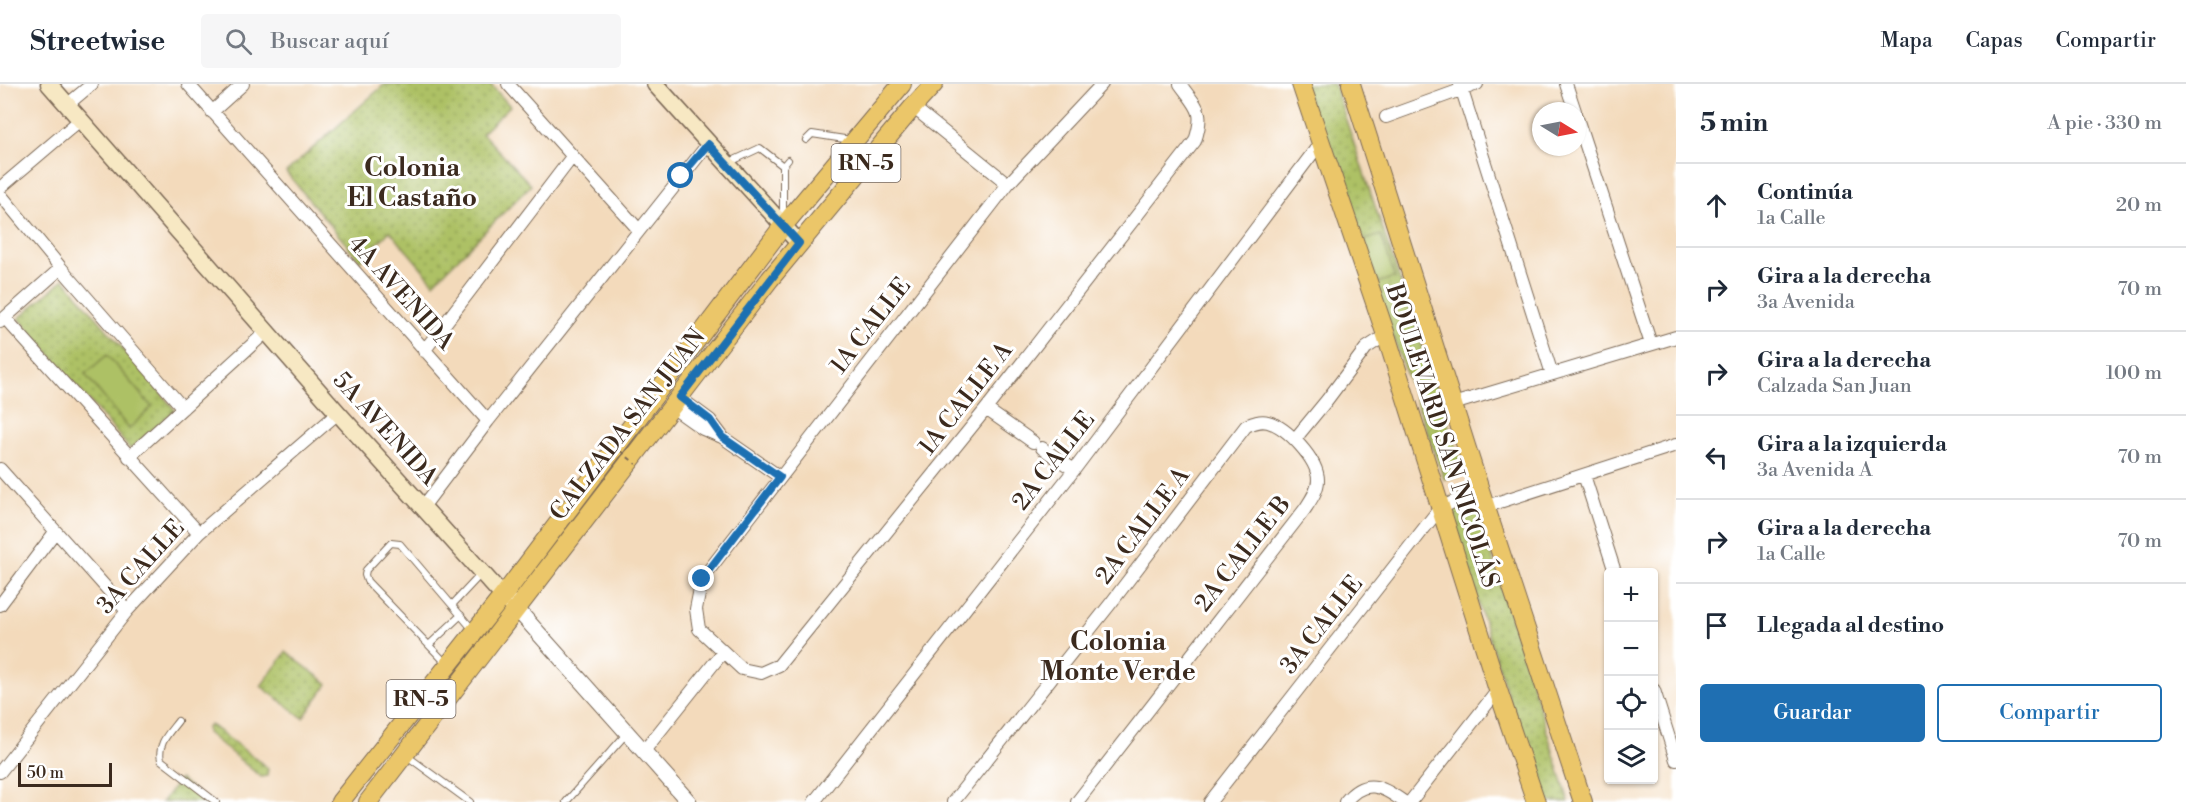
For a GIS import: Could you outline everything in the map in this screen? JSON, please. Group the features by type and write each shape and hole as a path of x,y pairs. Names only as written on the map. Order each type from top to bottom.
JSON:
{"main road":[{"name":"5A AVENIDA","path":"49,84 338,413 510,602"},
{"path":"655,84 799,243"},
{"name":"CALZADA SAN JUAN","path":"368,802 405,754 510,602 783,226 902,84"},
{"name":"CALZADA SAN JUAN","path":"340,802 475,631 510,602 676,402 799,243 934,84"},
{"name":"BOULEVARD SAN NICOLÁS","path":"1301,84 1386,335 1498,690 1536,802"},
{"name":"BOULEVARD SAN NICOLÁS","path":"1351,84 1582,802"}],"street":[{"path":"68,105 92,84"},
{"name":"4A AVENIDA","path":"188,84 488,421"},
{"path":"212,112 243,84"},
{"path":"508,84 638,229"},
{"name":"1A CALLE","path":"723,652 699,629 696,609 702,579 1008,184 1102,84"},
{"name":"1A CALLE A","path":"723,652 742,669 761,674 779,665 986,409 1195,141 1201,113 1180,84"},
{"path":"1386,117 1460,87 1477,84"},
{"path":"1566,84 1572,102"},
{"path":"1460,87 1552,374"},
{"path":"913,107 1008,184"},
{"path":"0,188 80,120"},
{"name":"2A CALLE","path":"814,802 1074,470 1321,142"},
{"path":"423,507 638,229 708,144"},
{"path":"1586,145 1651,344"},
{"path":"424,351 572,157"},
{"path":"0,194 183,408"},
{"path":"61,268 2,320 198,533"},
{"path":"129,458 266,332"},
{"path":"1295,438 1366,348 1386,335"},
{"path":"1453,404 1676,337"},
{"path":"676,402 703,429 722,437 780,477"},
{"path":"986,409 1074,470"},
{"name":"3A CALLE","path":"0,772 127,611 198,533 338,413"},
{"name":"2A CALLE A","path":"953,802 1111,603 1246,426 1257,422 1269,423 1295,438"},
{"name":"2A CALLE B","path":"1077,802 1305,509 1317,489 1317,471 1295,438"},
{"name":"3A CALLE","path":"1210,802 1440,508 1584,475 1676,445"},
{"path":"0,469 127,611"},
{"path":"1584,475 1613,568"},
{"path":"0,606 55,532"},
{"name":"5A AVENIDA","path":"510,602 689,802"},
{"path":"644,751 723,652"},
{"path":"1410,802 1498,690"},
{"path":"1658,705 1676,760"},
{"path":"1345,802 1353,793 1372,786 1389,790 1404,802"}],"lane":[{"path":"806,140 812,134 855,140"},
{"path":"726,164 760,148 785,163 783,226"},
{"path":"448,665 367,581 366,570 391,543 400,544 475,631"},
{"path":"452,605 482,573"},
{"path":"429,645 461,615"},
{"path":"178,721 161,745 159,752 162,760 216,802"},
{"path":"566,802 627,732"},
{"path":"405,754 470,802"}],"path":[{"path":"608,440 636,464"}],"green space":[{"path":"385,84 490,84 510,106 482,133 531,185 434,283 390,231 360,261 286,172"},
{"path":"1302,84 1334,84 1465,474 1444,479"},
{"path":"1381,235 1395,277 1377,283 1363,241"},
{"path":"64,279 175,410 130,449 19,318"},
{"path":"107,355 152,407 129,429 85,374"},
{"path":"1471,490 1569,802 1542,802 1445,500"},
{"path":"286,652 328,684 303,718 261,686"},
{"path":"209,725 268,768 267,776 261,777 207,733"},
{"path":"180,779 209,802 162,802"}],"district":[{"name":"Colonia El Castaño","path":"412,183"},
{"name":"Colonia Monte Verde","path":"1118,657"}],"route":[{"path":"681,176 708,144 799,243 680,397 710,420 722,437 780,477 702,579"}]}
